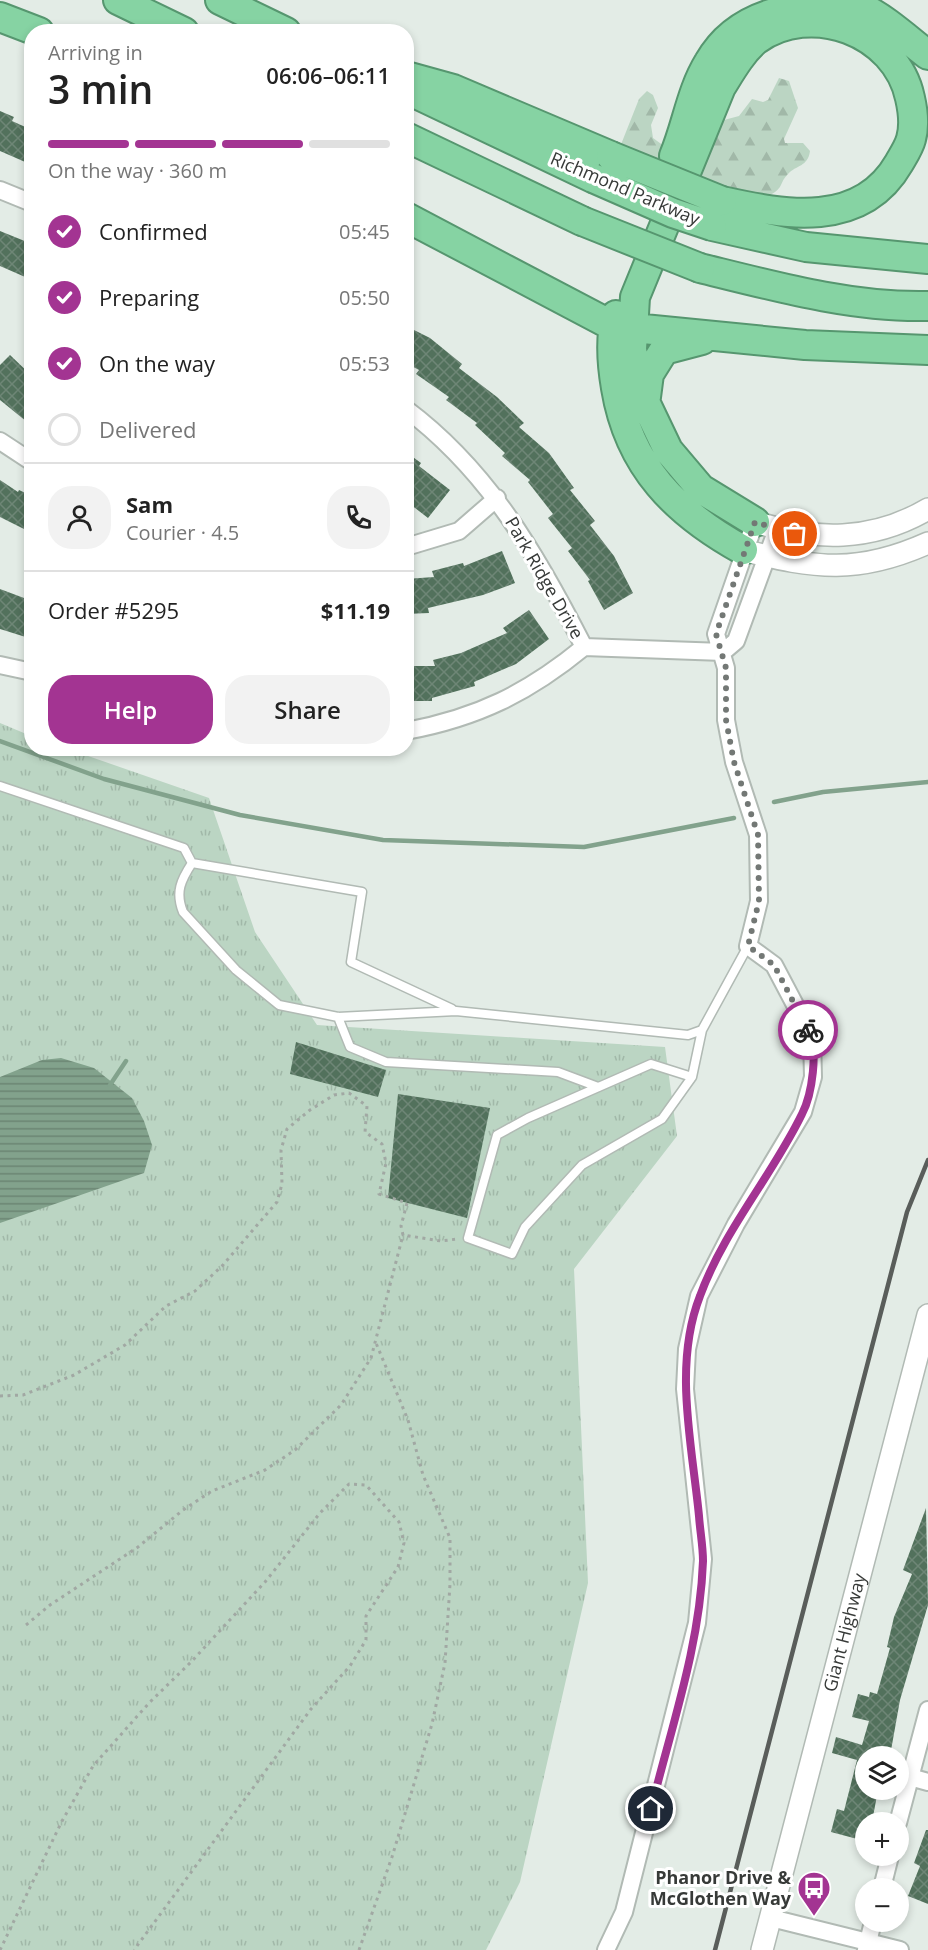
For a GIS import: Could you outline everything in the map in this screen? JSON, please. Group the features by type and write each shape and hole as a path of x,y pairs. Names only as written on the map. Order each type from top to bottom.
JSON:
{"highway":[{"path":"118,0 168,24"},
{"path":"220,0 270,24"},
{"path":"755,553 698,524 678,507 642,463 620,416 613,369 623,326 631,264 683,135 690,104 708,63 724,39 753,16 783,4 807,0 866,10 928,55"},
{"path":"0,17 24,26"},
{"path":"414,78 453,89 611,156 717,214 765,210 813,212 839,210 872,196 889,180 911,139 914,115 909,91 892,57 857,30 831,21 804,21 780,26 756,40 738,60 721,87 646,266 623,326 632,349 637,385 668,450 701,489 766,526"},
{"name":"Richmond Parkway","path":"414,93 593,178 673,213 717,214 806,247 928,259"},
{"path":"414,141 582,221 700,268 792,291 905,307 928,306"},
{"path":"414,221 623,326 805,345 928,350"},
{"path":"647,408 649,374 655,360 664,350 686,342 738,338"}],"street":[{"path":"0,190 24,200"},
{"name":"Park Ridge Drive","path":"414,417 460,456 497,498 517,526 584,647 723,652"},
{"path":"0,441 24,457"},
{"path":"414,545 459,531 497,498"},
{"path":"766,526 807,536 850,537 880,531 928,509"},
{"path":"606,1950 624,1912 698,1623 703,1559 686,1389 689,1338 699,1296 736,1224 803,1112 813,1077 812,1038 774,965 748,946 759,901 758,835 734,762 728,734 726,668 716,634 766,526"},
{"path":"723,652 736,641 755,553 766,526"},
{"path":"755,553 807,565 861,565 906,553 928,543"},
{"path":"414,729 448,723 495,706 549,676 584,647"},
{"path":"0,665 24,670"},
{"name":"Giant Highway","path":"762,1950 928,1315"},
{"path":"901,1812 928,1710"},
{"path":"910,1777 928,1782"},
{"path":"771,1918 867,1945 900,1950"}],"lane":[{"path":"0,786 184,848 192,863"},
{"path":"192,863 362,891 351,962 456,1011"},
{"path":"192,863 179,887 178,901 183,912 236,970 279,1005 338,1017 456,1011 688,1035 702,1030"},
{"path":"692,1077 651,1064 528,1118 497,1135 468,1238 512,1254 525,1227 582,1165 662,1119 692,1077 702,1030 748,946"},
{"path":"338,1017 350,1047 386,1062 558,1072 598,1087"}],"path":[{"path":"0,1396 23,1395 74,1375 125,1345 166,1306 195,1290 277,1202 282,1184 281,1150 287,1129 310,1110 334,1095 349,1093 367,1106 365,1132 382,1144 386,1163 378,1194 407,1203 401,1226 403,1235 376,1343 371,1358 341,1405 296,1450 265,1470 212,1491 183,1510 138,1547 50,1605 26,1625"},
{"path":"403,1235 441,1241 468,1238"},
{"path":"359,1950 392,1857 432,1724 445,1663 450,1584 450,1538 423,1475 408,1420 376,1343"},
{"path":"0,1950 61,1823 93,1766 149,1702 191,1662 265,1582 320,1513 349,1484 366,1485 399,1522 404,1543 398,1567 366,1616 366,1640 350,1666 311,1709 134,1950"}],"green space":[{"path":"779,78 789,81 798,108 784,139 785,143 803,143 810,151 807,160 791,171 779,188 770,195 695,183 724,120 739,116 752,99 763,102 768,100"},
{"path":"647,91 653,95 658,108 651,125 653,138 664,146 655,169 618,152 639,99"},
{"path":"0,723 24,733 24,756 88,756 209,798 255,932 317,1025 665,1047 677,1136 574,1269 588,1583 520,1882 486,1950 0,1950"}],"shaded area":[{"path":"61,1058 94,1068 132,1098 144,1121 152,1145 144,1173 0,1223 0,1077 42,1060"}],"building":[{"path":"0,111 14,117 12,121 24,126 24,162 0,151"},
{"path":"0,231 24,241 24,276 0,266"},
{"path":"414,330 430,338 462,364 459,368 497,397 524,423 519,427 549,453 574,488 570,490 595,521 590,525 614,556 633,593 604,610 588,581 590,580 568,551 572,548 548,518 553,514 528,482 530,480 502,456 505,453 475,425 477,423 446,400 449,397 416,374 419,370 414,367"},
{"path":"10,355 24,368 24,420 0,400 0,365"},
{"path":"414,458 421,463 419,466 450,490 428,518 414,507"},
{"path":"0,480 18,492 19,490 24,492 24,529 0,517"},
{"path":"502,551 515,583 483,595 428,608 429,613 414,614 414,578 434,577 432,571 463,563 464,566"},
{"path":"0,589 24,598 24,636 0,629"},
{"path":"529,610 549,639 516,664 474,682 475,686 432,698 432,701 414,701 414,666 435,666 433,660 461,653 507,633 503,628"},
{"path":"296,1042 386,1070 378,1097 290,1074"},
{"path":"398,1094 490,1108 467,1218 388,1198"},
{"path":"926,1508 928,1605 900,1700 892,1746 855,1746 855,1759 832,1753 836,1737 862,1745 869,1721 852,1717 858,1694 869,1697 870,1692 877,1694 890,1648 887,1647 894,1617 912,1574 903,1570"},
{"path":"855,1768 855,1800 876,1800 874,1812 855,1812 855,1838 831,1832 837,1809 844,1811"},
{"path":"926,1830 928,1830 928,1904 909,1896 920,1866 914,1863"}],"waterway":[{"path":"0,741 24,750"},
{"path":"41,756 104,779 240,815 383,840 584,847 734,818"},
{"path":"774,802 823,792 928,782"},
{"path":"110,1085 126,1061"}],"railway":[{"path":"715,1950 907,1212 928,1160"}],"way so far":[{"path":"795,534 755,522 743,550 716,634 726,668 728,734 734,762 758,835 759,901 748,946 774,965 808,1030"}],"place":[{"name":"Phanor Drive & McGlothen Way","path":"814,1917"}],"route":[{"path":"651,1809 698,1623 703,1559 686,1389 687,1349 699,1296 736,1224 803,1112 813,1077 812,1038 808,1030"}]}
